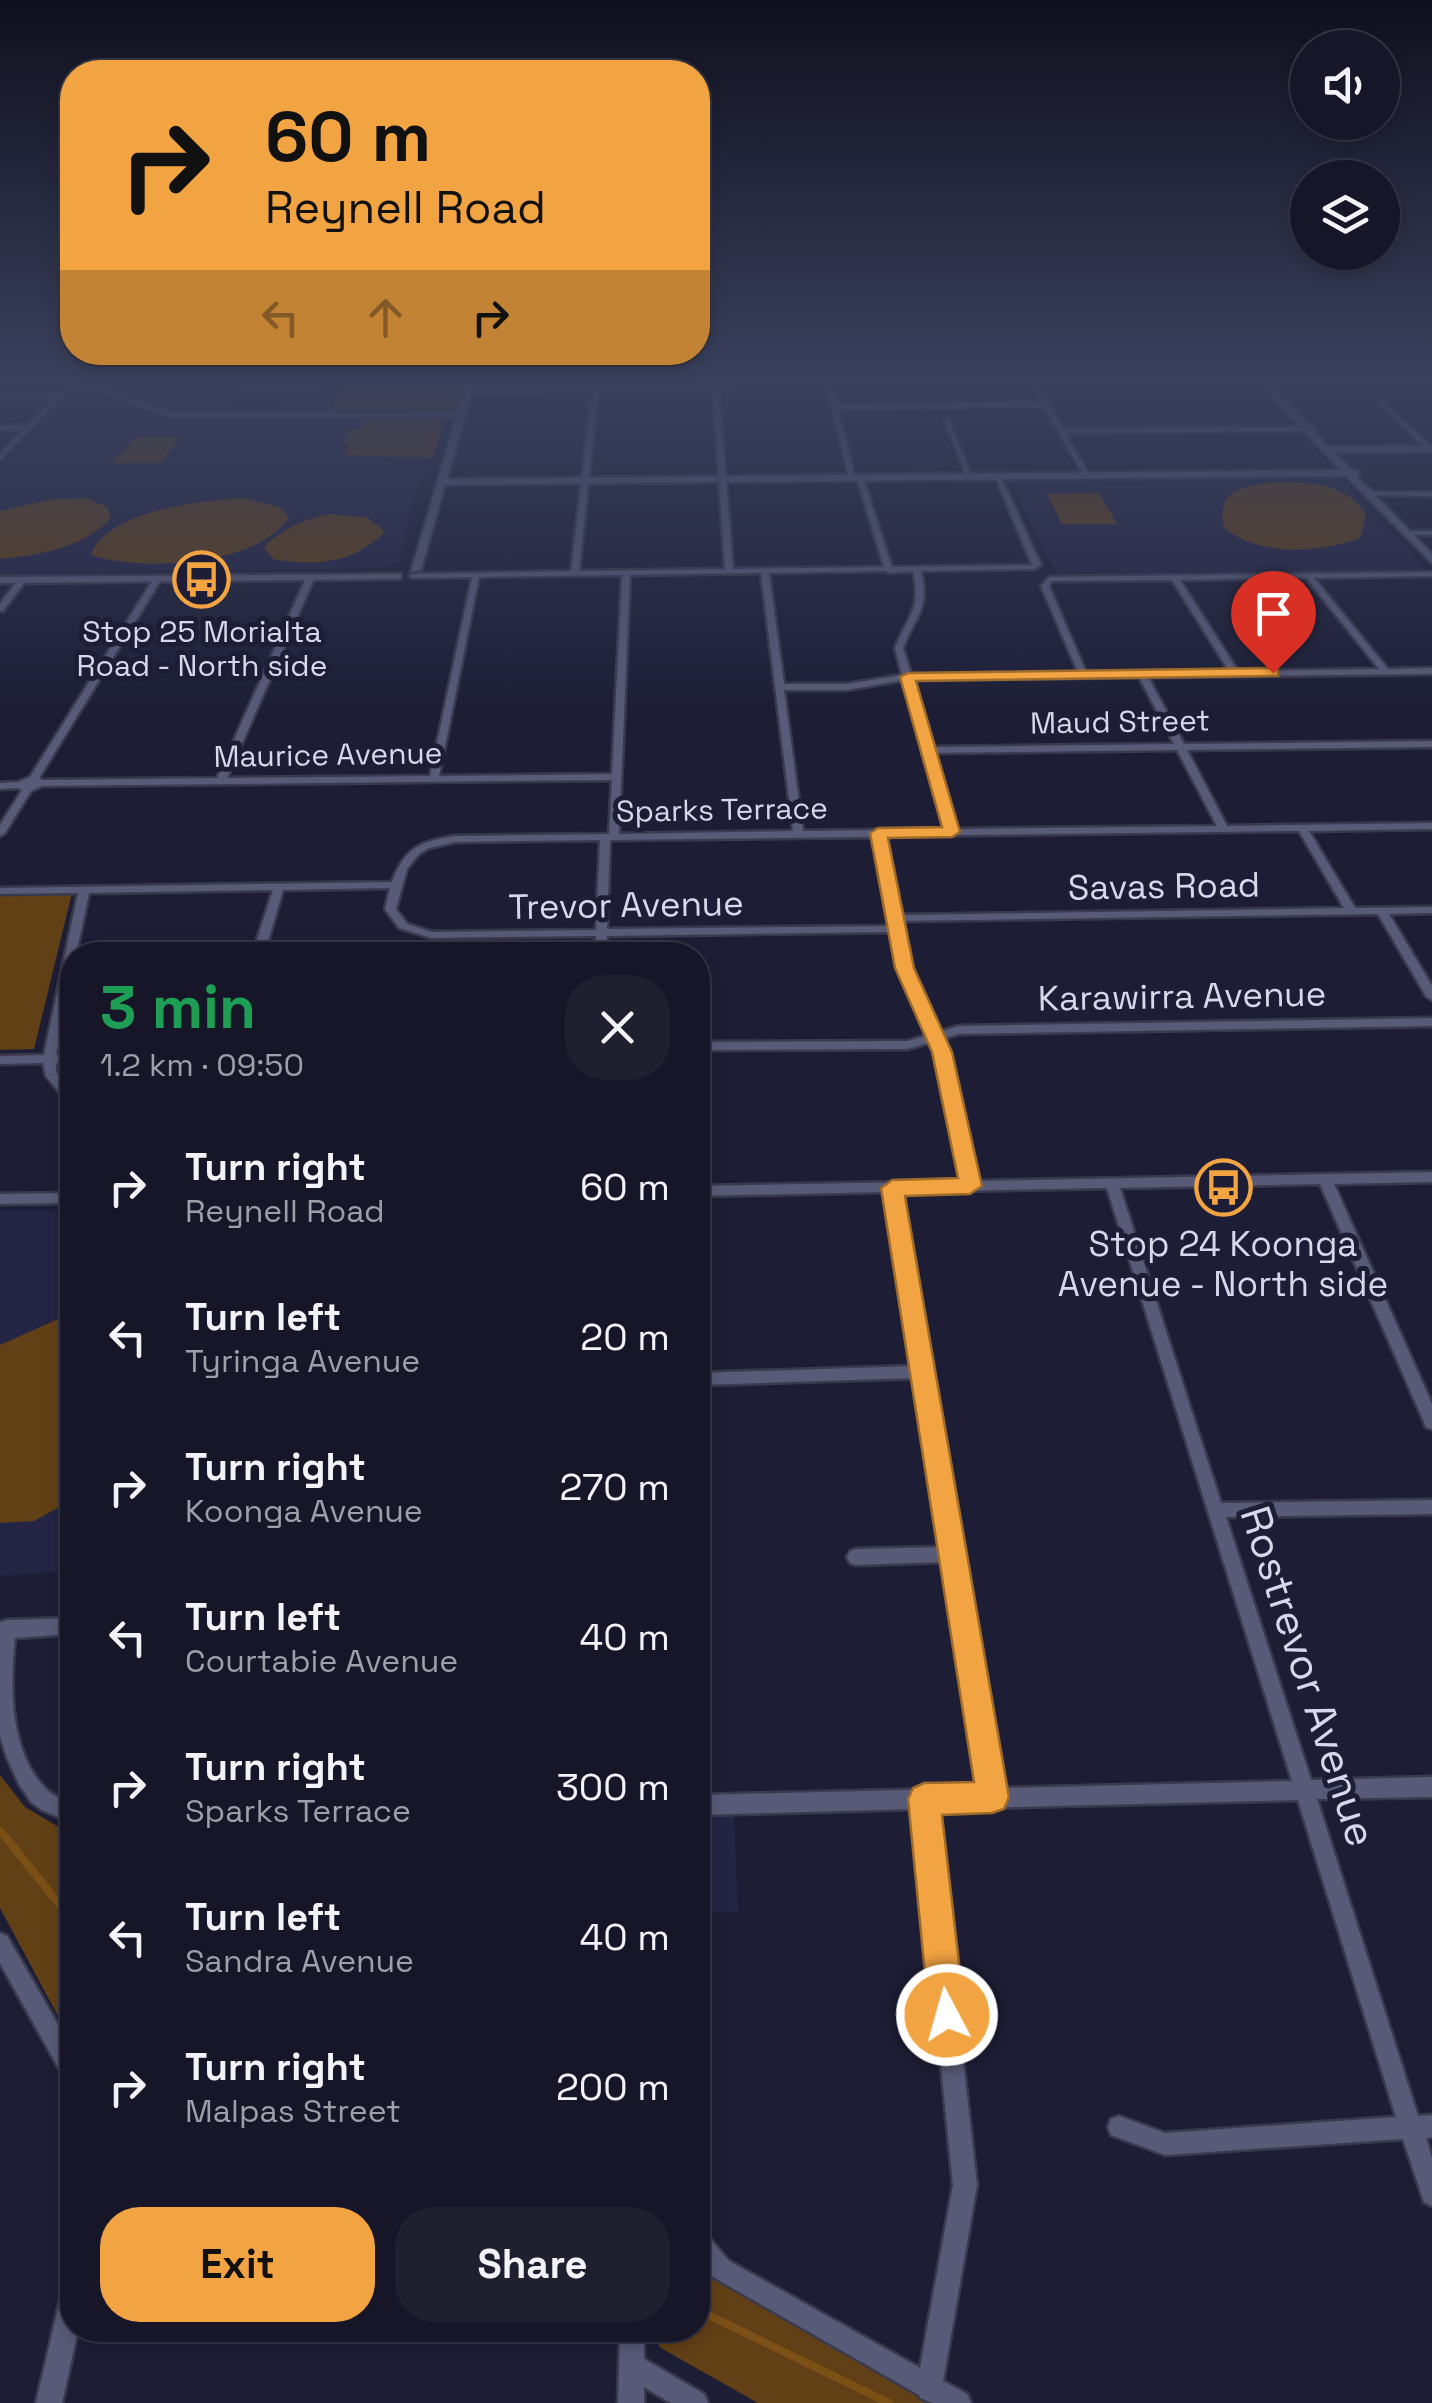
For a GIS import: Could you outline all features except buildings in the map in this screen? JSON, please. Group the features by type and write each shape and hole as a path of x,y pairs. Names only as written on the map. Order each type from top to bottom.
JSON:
{"main road":[{"path":"0,580 361,576 407,570 438,489"},
{"path":"1367,489 1432,560"},
{"path":"1372,494 1432,553"}],"street":[{"path":"575,574 585,489"},
{"path":"723,489 729,572"},
{"path":"860,489 889,570"},
{"path":"407,570 476,575 1034,568 1037,565 1004,489"},
{"path":"1372,494 1432,494"},
{"path":"1413,533 1432,533"},
{"path":"917,570 924,600 920,613 906,628 899,648 952,832"},
{"path":"765,572 798,834"},
{"path":"602,942 617,777 626,574"},
{"path":"1083,675 1047,591 1046,580 1432,574"},
{"path":"434,779 476,575"},
{"path":"220,782 311,576"},
{"path":"1308,576 1386,672"},
{"path":"1174,577 1235,673"},
{"path":"0,833 158,578"},
{"path":"0,608 22,579"},
{"path":"780,687 847,686 908,677 1432,671"},
{"path":"1142,674 1222,828"},
{"name":"Maud Street","path":"929,750 1432,744"},
{"name":"Maurice Avenue","path":"0,786 617,777"},
{"name":"Sparks Terrace","path":"396,885 401,865 408,856 431,843 1432,826"},
{"path":"1302,828 1351,910"},
{"path":"878,833 905,968 942,1052 970,1186"},
{"path":"0,891 396,885"},
{"name":"Trevor Avenue","path":"396,885 390,909 394,918 414,932 430,936 897,924"},
{"path":"262,942 279,887"},
{"path":"73,942 84,890"},
{"name":"Savas Road","path":"897,924 1432,910"},
{"path":"1382,911 1432,996"},
{"path":"60,1006 49,1059 50,1072 60,1084"},
{"name":"Karawirra Avenue","path":"710,1046 908,1044 958,1030 1432,1022"},
{"path":"0,1060 60,1059"},
{"path":"710,1191 1432,1178"},
{"path":"1325,1179 1432,1422"},
{"name":"Rostrevor Avenue","path":"1112,1183 1306,1790 1422,2127 1432,2194"},
{"path":"892,1188 992,1797"},
{"path":"0,1199 60,1198"},
{"path":"710,1379 921,1372"},
{"path":"1216,1510 1432,1508"},
{"path":"856,1557 952,1554"},
{"path":"60,1627 4,1630 2,1658 9,1744 39,1797 60,1807"},
{"path":"710,1805 1432,1787"},
{"path":"924,1799 965,2186 929,2389"},
{"path":"0,1943 60,2048"},
{"path":"1119,2127 1165,2144 1422,2127"},
{"path":"710,2256 721,2269 958,2403"},
{"path":"48,2403 62,2342"},
{"path":"631,2403 632,2342"},
{"path":"631,2366 695,2403"}],"shaded area":[{"path":"0,489 419,489 399,561 385,568 0,574"},
{"path":"1016,489 1351,489 1427,570 1056,574"},
{"path":"1333,489 1350,497 1366,516 1360,538 1326,547 1272,548 1224,528 1224,505 1234,492"},
{"path":"1099,493 1117,524 1062,524 1047,494"},
{"path":"85,498 107,507 111,518 100,528 60,548 0,559 0,511 53,499"},
{"path":"242,498 279,507 289,517 274,533 252,546 198,561 139,563 91,555 100,540 135,518 180,505"},
{"path":"329,514 366,517 385,531 361,550 319,562 273,559 264,547 294,526"},
{"path":"72,893 34,1049 0,1050 0,895"},
{"path":"0,1211 60,1211 60,1571 0,1576"},
{"path":"60,1318 60,1507 34,1521 0,1523 0,1345"},
{"path":"0,1775 25,1807 60,1828 60,2020 0,1908"},
{"path":"734,1813 738,1912 710,1913 710,1814"},
{"path":"710,2267 718,2275 945,2403 758,2403 659,2347 659,2342 710,2342"}],"waterway":[{"path":"0,1830 5,1836"},
{"path":"3,1834 60,1905"},
{"path":"710,2316 889,2403"}],"place":[{"name":"Stop 25 Morialta Road - North side","path":"202,580"},
{"name":"Stop 24 Koonga Avenue - North side","path":"1223,1188"}],"route":[{"path":"947,2015 924,1799 992,1797 892,1188 970,1186 942,1052 905,968 878,833 952,832 908,677 1273,673"}]}
